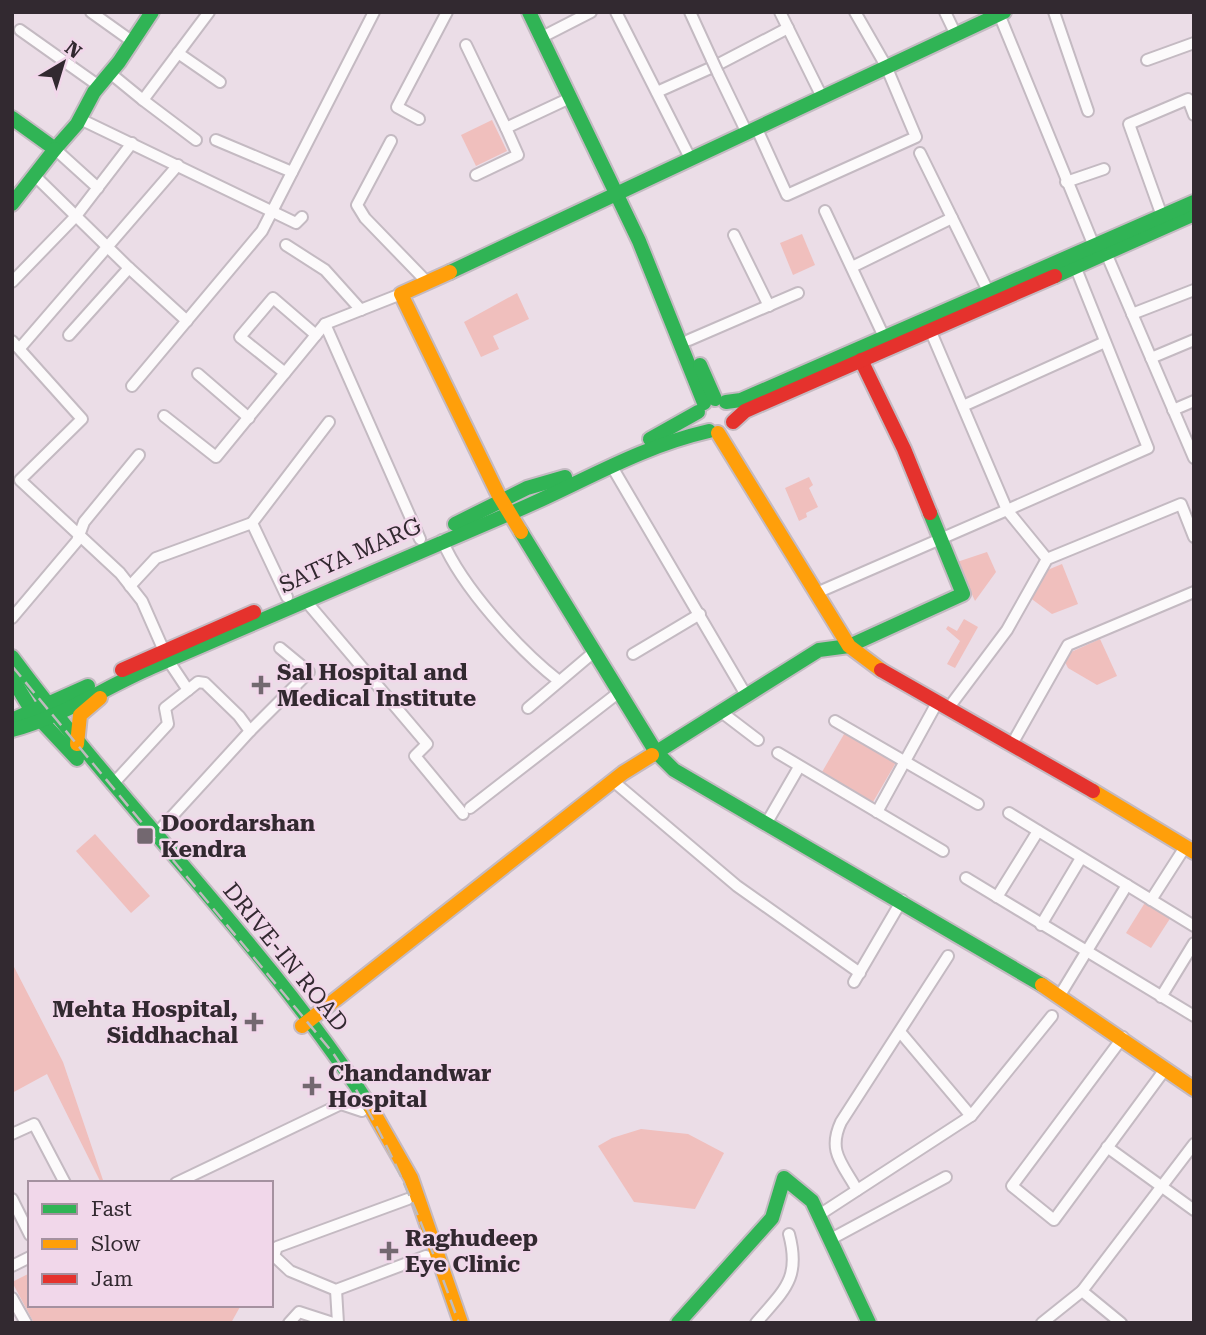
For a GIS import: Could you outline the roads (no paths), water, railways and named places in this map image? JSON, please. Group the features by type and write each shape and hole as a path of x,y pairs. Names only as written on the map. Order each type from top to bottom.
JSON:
{"street":[{"path":"91,12 133,42"},
{"path":"12,204 79,119 152,12"},
{"path":"143,100 209,12"},
{"path":"132,386 262,231 374,12"},
{"path":"419,119 397,107 447,12"},
{"path":"529,12 570,98 620,191 644,254 711,404 733,411 722,429"},
{"path":"537,12 689,340 711,404 700,424 722,429 852,644 1191,847"},
{"path":"548,34 591,12"},
{"path":"616,12 690,158"},
{"path":"690,12 718,73 787,195 916,137 886,66 855,12"},
{"path":"780,12 821,95"},
{"path":"944,12 956,35"},
{"path":"1054,12 1088,111"},
{"path":"164,416 216,457 325,324 401,294 524,239 821,95 1002,13 1066,182 1132,314 1194,458"},
{"path":"657,92 788,28"},
{"path":"20,30 99,86"},
{"path":"1147,60 1194,44"},
{"path":"466,45 518,155 476,175"},
{"path":"178,53 220,82"},
{"path":"110,73 196,140"},
{"path":"506,128 570,98"},
{"path":"1162,216 1129,124 1188,99 1194,115"},
{"path":"12,118 55,149 97,188"},
{"path":"79,119 273,209 296,223 302,217"},
{"path":"216,140 292,172"},
{"path":"391,141 357,205 365,218 427,282"},
{"path":"12,282 76,216 132,143"},
{"path":"920,153 989,293"},
{"path":"178,165 107,247 16,344 82,419 16,476 130,586 142,601 166,655 188,690"},
{"path":"1066,182 1104,169"},
{"path":"35,176 187,321"},
{"path":"722,429 745,411 1075,266 1100,249 1194,202"},
{"path":"825,211 885,339"},
{"path":"926,330 989,293 1194,214"},
{"path":"852,267 952,218"},
{"path":"734,235 769,306"},
{"path":"286,246 325,270 361,310"},
{"path":"821,591 1148,448 1075,266"},
{"path":"69,335 129,268"},
{"path":"1132,314 1191,291 1194,305"},
{"path":"689,340 798,293"},
{"path":"401,294 502,500 656,752 674,770 902,900 1060,995 1194,1088"},
{"path":"285,373 240,337 272,299 316,335"},
{"path":"325,324 420,539"},
{"path":"926,330 963,406 1007,510 1047,559"},
{"name":"SATYA MARG","path":"12,730 288,597 502,500 564,477 660,435 711,404 741,400 885,339 926,330"},
{"path":"1151,358 1194,340"},
{"path":"963,406 1105,342"},
{"path":"306,1023 613,781 656,752 819,650 852,644 963,594 904,449 860,360"},
{"path":"198,374 249,418"},
{"path":"1173,410 1194,401"},
{"path":"130,586 156,558 252,523 329,422"},
{"name":"SATYA MARG","path":"12,720 43,713 120,681 166,655 305,600 442,540 512,515 664,441 722,429"},
{"path":"12,618 79,535 84,522 139,455"},
{"path":"611,465 746,695"},
{"path":"877,812 905,762 946,702 1007,629 1047,559 1181,504 1194,537"},
{"path":"252,523 288,597"},
{"path":"442,540 452,564 534,662 559,681"},
{"path":"1016,737 1068,645 1194,592"},
{"path":"305,600 427,744 415,756 466,811 618,693"},
{"path":"632,654 700,614"},
{"path":"155,835 250,731 309,672 280,648"},
{"path":"528,708 594,652"},
{"name":"DRIVE-IN ROAD","path":"12,657 43,713 77,744 155,835 306,1023 390,1137 412,1181 461,1323"},
{"name":"DRIVE-IN ROAD","path":"12,678 43,713 68,748 306,1023 382,1141 408,1199 451,1323"},
{"path":"77,744 80,715 120,681"},
{"path":"112,785 168,724 165,708 168,704 198,682 205,683 239,716 250,731"},
{"path":"946,702 1016,737 1191,847"},
{"path":"720,711 758,740"},
{"path":"835,721 978,804"},
{"path":"778,753 943,851"},
{"path":"766,824 799,766"},
{"path":"613,781 737,886 857,977 902,900"},
{"path":"1009,813 1194,926"},
{"path":"997,897 1038,831"},
{"path":"1151,900 1191,847"},
{"path":"1041,925 1082,858"},
{"path":"966,878 1084,952 1194,1016"},
{"path":"1060,995 1127,885"},
{"path":"1161,997 1194,943"},
{"path":"857,1190 835,1149 833,1138 948,956"},
{"path":"819,1215 971,1116 1052,1016"},
{"path":"901,1033 971,1116"},
{"path":"1123,1037 1012,1186 1054,1220 1166,1068"},
{"path":"180,1181 341,1104 362,1111"},
{"path":"12,1134 34,1124 64,1181"},
{"path":"1042,1323 1083,1291 1194,1144"},
{"path":"1107,1147 1194,1210"},
{"path":"831,1239 946,1177"},
{"path":"678,1323 772,1218 784,1178 812,1201 869,1323"},
{"path":"12,1199 28,1231"},
{"path":"408,1199 274,1250 278,1262 290,1272 336,1290 426,1256"},
{"path":"756,1323 791,1280 794,1252 789,1234"},
{"path":"12,1266 28,1258"},
{"path":"289,1323 299,1312 335,1323 336,1290"},
{"path":"1083,1291 1121,1323"},
{"path":"12,1298 26,1323"}],"railway":[{"path":"12,666 333,1053 389,1150 433,1252 459,1323"}],"place":[{"name":"Sal Hospital and Medical Institute","path":"261,685"},
{"name":"Doordarshan Kendra","path":"145,836"},
{"name":"Mehta Hospital, Siddhachal","path":"254,1022"},
{"name":"Chandandwar Hospital","path":"312,1086"},
{"name":"Raghudeep Eye Clinic","path":"389,1251"}]}
